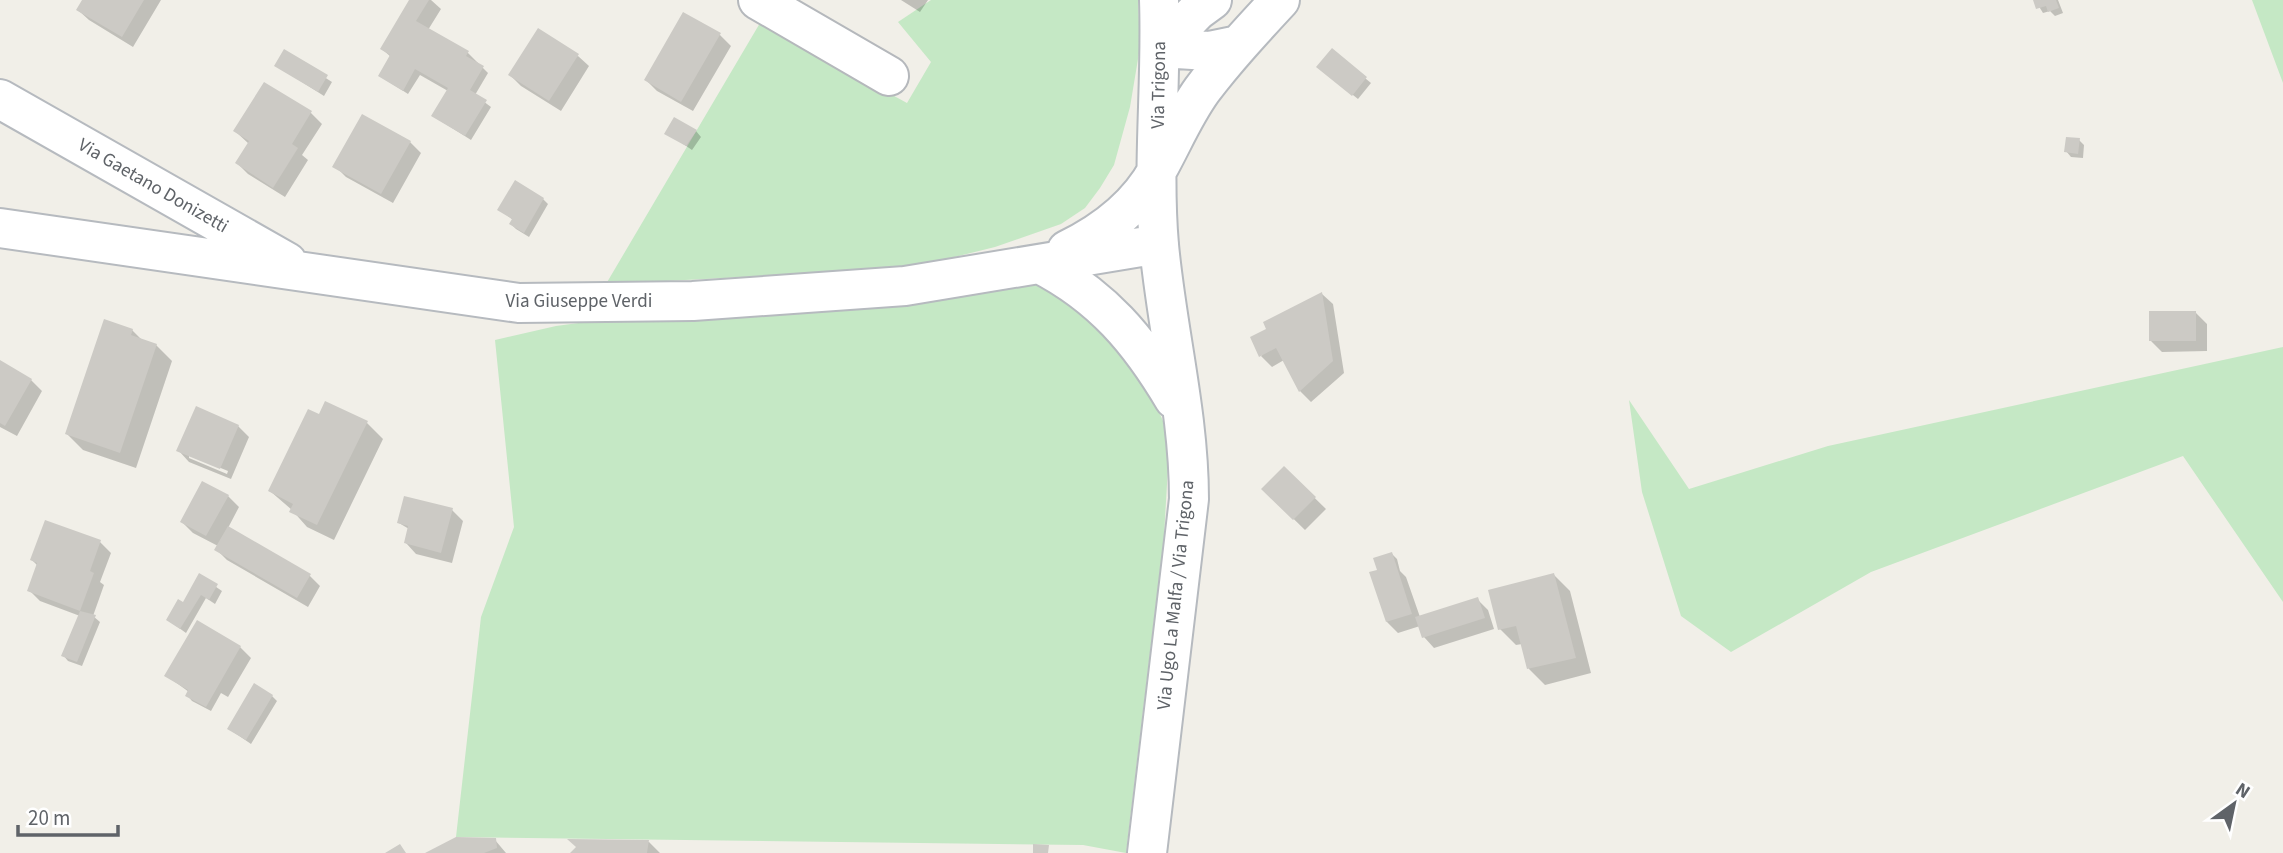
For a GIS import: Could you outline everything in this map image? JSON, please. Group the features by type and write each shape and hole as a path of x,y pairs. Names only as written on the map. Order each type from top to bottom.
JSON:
{"street":[{"path":"758,0 889,76"},
{"name":"Via Trigona","path":"1158,170 1161,48 1159,0"},
{"path":"1161,48 1197,10 1212,0"},
{"path":"1040,264 1090,239 1113,223 1130,206 1158,170 1182,120 1203,89 1238,45 1280,0"},
{"path":"1161,48 1209,51 1238,45"},
{"name":"Via Gaetano Donizetti","path":"0,99 223,244 307,273"},
{"name":"Via Ugo La Malfa / Via Trigona","path":"1147,853 1189,499 1189,454 1185,417 1159,244 1158,170"},
{"path":"0,228 223,244"},
{"name":"Via Giuseppe Verdi","path":"307,273 519,303 693,301 905,286 1159,244"},
{"path":"1040,264 1067,278 1111,313 1151,359 1185,417"}],"green space":[{"path":"931,0 1138,0 1140,47 1130,107 1114,165 1085,208 1061,224 995,247 906,269 606,284 760,23 907,103 931,62 898,22"},
{"path":"2252,0 2283,0 2283,83"},
{"path":"1012,282 1038,285 1089,314 1151,394 1163,421 1169,450 1164,536 1126,853 1083,845 456,837 481,617 514,527 495,340 556,326 608,319"},
{"path":"2283,347 2283,602 2183,456 1871,572 1731,652 1681,616 1642,492 1629,400 1689,489 1828,446"}],"building":[{"path":"82,0 144,0 122,37 76,10"},
{"path":"409,0 429,0 416,21 469,51 466,56 484,66 470,90 487,100 465,136 431,116 448,88 415,69 403,91 378,76 390,55 380,49"},
{"path":"2033,0 2056,0 2059,8 2048,12 2046,6 2036,9"},
{"path":"683,12 721,33 681,102 644,80"},
{"path":"538,28 579,54 549,101 508,75"},
{"path":"1332,48 1367,77 1352,96 1316,67"},
{"path":"284,49 328,75 318,92 274,66"},
{"path":"264,82 312,111 292,144 298,148 273,188 235,163 249,141 233,131"},
{"path":"362,114 411,141 381,194 332,167"},
{"path":"674,117 697,130 686,146 664,134"},
{"path":"2066,137 2080,138 2078,154 2064,152"},
{"path":"515,180 544,198 524,233 509,224 512,219 497,210"},
{"path":"1322,292 1333,361 1299,392 1276,348 1259,357 1250,337 1266,329 1263,322"},
{"path":"2149,311 2196,311 2196,341 2149,341"},
{"path":"104,319 133,329 131,335 157,344 120,453 65,434"},
{"path":"0,360 32,379 5,426 0,423"},
{"path":"325,401 368,421 317,525 289,512 293,504 268,491 308,409 319,414"},
{"path":"196,406 239,425 220,469 176,451"},
{"path":"1284,466 1316,497 1293,520 1261,489"},
{"path":"202,481 229,495 206,536 180,522"},
{"path":"404,496 453,508 441,553 404,543 408,526 397,523"},
{"path":"45,520 101,540 90,571 94,573 80,611 27,591 37,563 30,560"},
{"path":"228,526 311,574 297,598 214,550"},
{"path":"1392,552 1412,614 1386,622 1369,572 1377,570 1373,558"},
{"path":"199,573 218,584 209,600 201,595 180,629 166,620 178,599 183,602"},
{"path":"1554,573 1576,658 1527,669 1516,626 1498,630 1488,590"},
{"path":"1478,597 1485,618 1422,638 1415,617"},
{"path":"80,611 96,615 77,662 61,656"},
{"path":"197,620 241,646 206,707 185,696 188,690 164,676"},
{"path":"254,683 273,695 246,740 227,729"},
{"path":"456,837 496,838 497,848 484,853 425,853"},
{"path":"567,839 649,840 647,853 570,853 576,847"},
{"path":"400,844 406,853 385,853"},
{"path":"1033,844 1049,845 1048,853 1033,853"}]}
